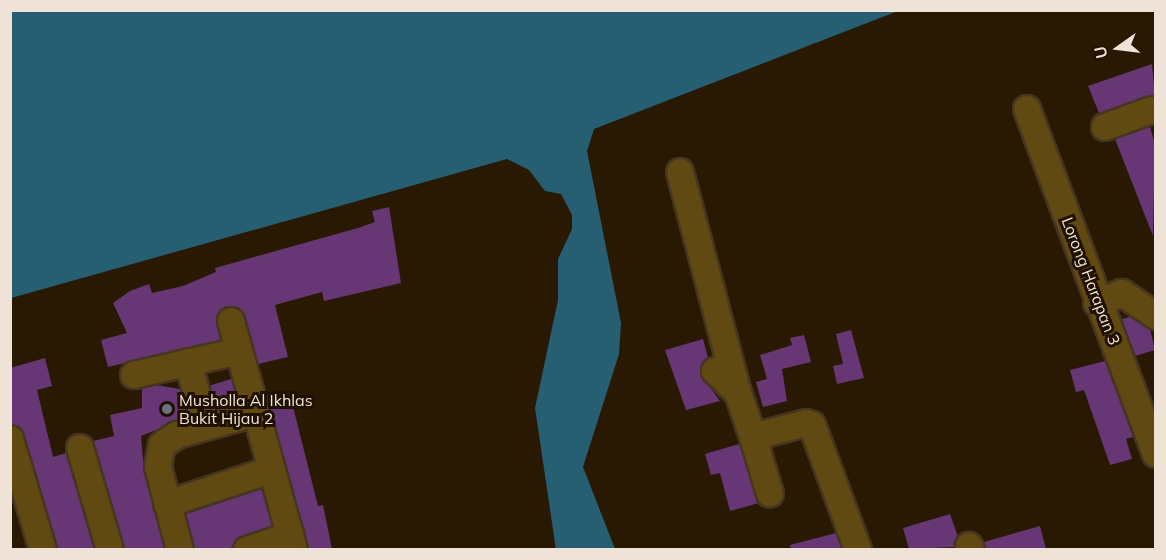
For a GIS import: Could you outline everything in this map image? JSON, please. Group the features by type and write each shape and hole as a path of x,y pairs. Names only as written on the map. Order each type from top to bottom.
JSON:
{"street":[{"name":"Lorong Harapan 3","path":"1027,109 1097,303 1155,453"},
{"path":"1105,127 1154,113"},
{"path":"680,172 738,393 770,494"},
{"path":"1097,303 1122,293 1155,316"},
{"path":"231,321 292,542 247,549"},
{"path":"134,375 230,352"},
{"path":"188,362 206,427"},
{"path":"715,371 738,393"},
{"path":"180,549 157,458 162,445 172,437 256,413"},
{"path":"753,436 812,425 858,549"},
{"path":"10,439 44,549"},
{"path":"80,448 110,549"},
{"path":"167,504 271,470"}],"water":[{"path":"11,10 898,11 594,129 587,151 621,323 619,354 583,467 615,549 556,550 535,408 558,300 558,259 572,229 572,215 561,194 545,191 529,170 507,159 11,298"}],"building":[{"path":"1152,64 1155,96 1099,113 1088,86"},
{"path":"1150,127 1155,144 1153,236 1115,139"},
{"path":"389,207 401,283 324,301 322,292 275,305 288,357 258,364 245,316 235,307 228,306 216,318 221,340 108,367 101,340 127,333 113,303 130,291 149,284 152,293 183,286 216,272 215,268 375,222 372,211"},
{"path":"1130,317 1150,329 1155,350 1135,356 1122,319"},
{"path":"851,330 864,378 837,384 833,366 843,364 836,334"},
{"path":"804,335 811,362 782,369 787,401 763,407 756,382 767,379 760,355 792,345 790,338"},
{"path":"703,339 708,358 701,375 720,401 686,410 665,350"},
{"path":"45,358 52,386 37,390 53,457 66,453 94,549 58,549 24,435 10,424 10,368"},
{"path":"1105,361 1133,437 1126,439 1132,459 1110,465 1084,390 1076,392 1070,370"},
{"path":"231,379 238,402 217,408 210,385"},
{"path":"156,385 180,389 188,417 141,436 144,471 164,549 125,549 93,441 114,436 110,415 142,408 142,389"},
{"path":"290,395 318,506 323,505 332,549 309,549 268,400"},
{"path":"739,444 759,503 730,511 720,473 711,475 705,454"},
{"path":"262,489 272,526 242,536 230,549 195,549 186,514"},
{"path":"950,514 958,537 954,547 909,549 903,528"},
{"path":"1040,526 1046,549 986,549 984,542"},
{"path":"836,533 842,549 791,549 790,545"}],"place":[{"name":"Musholla Al Ikhlas Bukit Hijau 2","path":"167,409"}]}
